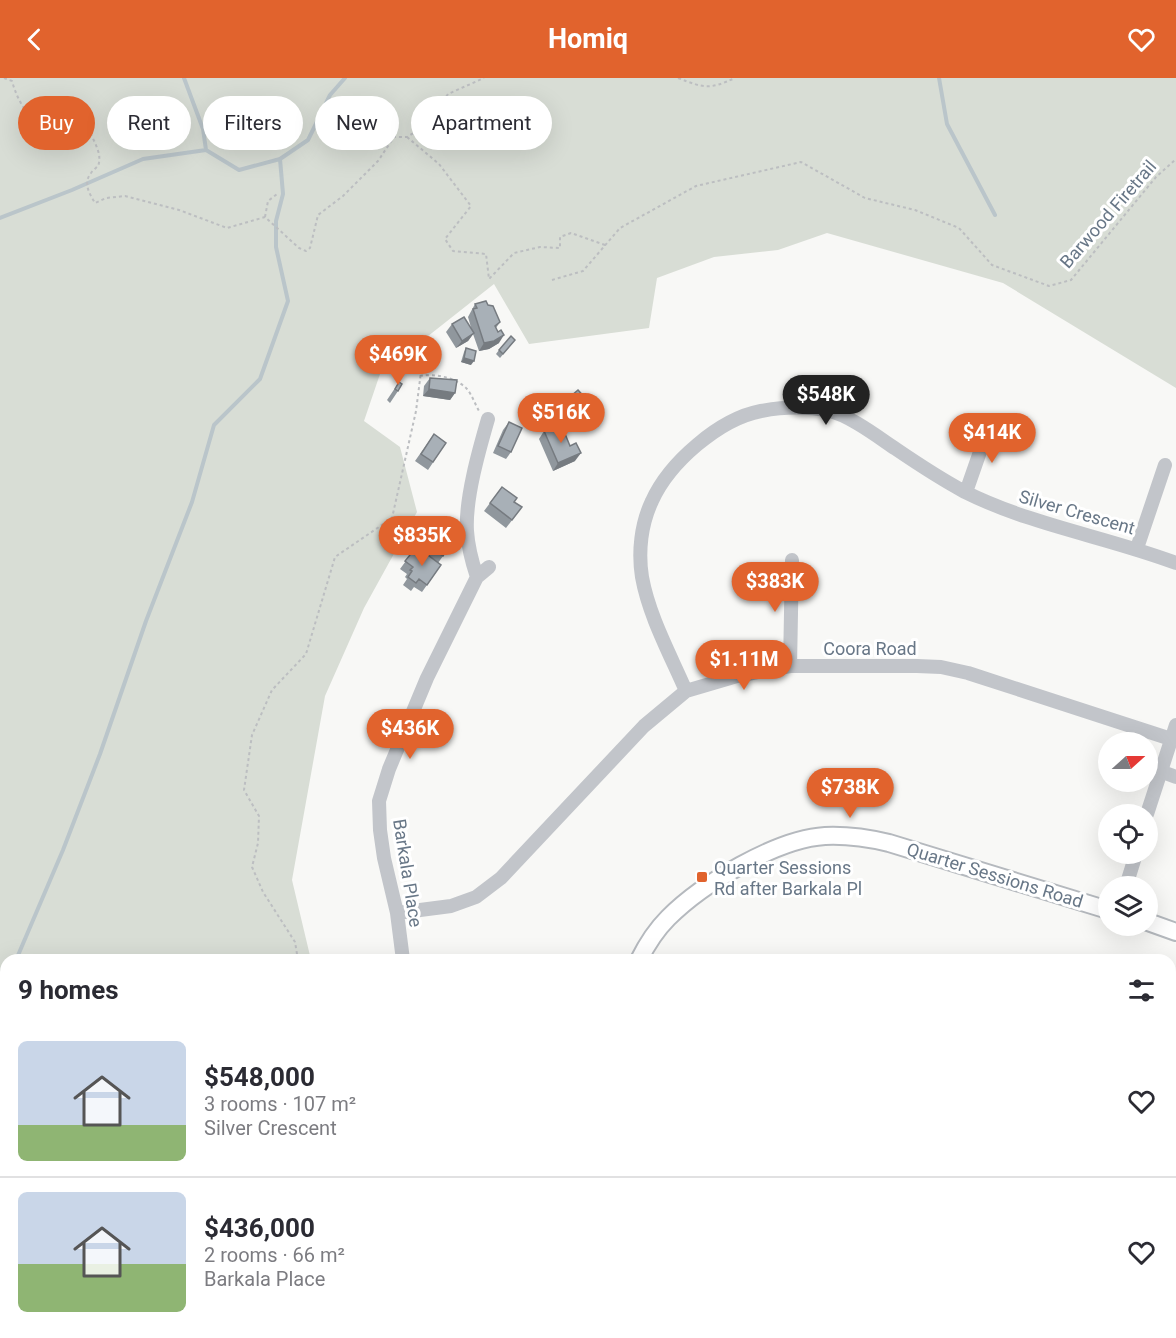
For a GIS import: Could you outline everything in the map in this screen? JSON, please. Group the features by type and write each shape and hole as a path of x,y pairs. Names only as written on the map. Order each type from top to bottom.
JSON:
{"main road":[{"name":"Quarter Sessions Road","path":"642,954 666,920 692,898 760,855 792,842 824,836 858,837 889,843 1098,907"},
{"path":"1158,926 1176,932"}],"street":[{"name":"Silver Crescent","path":"686,691 651,611 642,576 641,536 652,501 671,471 704,440 728,423 759,411 800,407 831,411 866,429 928,471 966,492 1013,513 1137,548 1176,563"},
{"path":"477,577 469,551 467,528 477,459 488,419"},
{"path":"966,492 988,426"},
{"path":"1137,548 1165,465"},
{"path":"790,666 792,561"},
{"name":"Barkala Place","path":"402,954 397,913 384,858 379,801 389,769 427,678 477,577 489,567"},
{"name":"Coora Road","path":"397,913 451,906 476,897 501,878 644,726 686,691 737,676 790,666 941,668 968,673 1171,739"},
{"path":"1150,804 1176,724"},
{"path":"1160,771 1176,777"}],"path":[{"path":"2,78 12,81 23,109 32,121 46,132 56,125 64,128 74,140 80,140 78,132 83,128 89,130 99,152 98,166 89,176 87,184 95,203 106,198 125,196 178,210 227,228 265,218"},
{"path":"265,218 299,248 306,250 310,248 318,215 343,196 377,162 394,137 407,136 430,123 448,94 484,78"},
{"path":"678,78 703,87 720,85 735,78"},
{"path":"407,136 439,164 471,206 445,239 453,251 486,254 489,279 514,253 540,247 560,248 561,237 571,233 605,245"},
{"name":"Barwood Firetrail","path":"552,280 583,271 620,228 696,186 801,162 865,198 915,210 959,228 992,265 1049,286 1071,280 1156,177 1176,159"},
{"path":"265,218 268,201 277,194"},
{"path":"297,954 295,942 263,892 252,867 258,843 259,816 244,790 252,735 272,690 306,654 335,557 392,518 416,411 422,364"},
{"path":"420,376 444,376 457,382 466,389 478,410 488,419"},
{"path":"767,1338 782,1338"}],"shaded area":[{"path":"0,78 1176,78 1176,388 1003,283 827,233 778,250 714,257 657,278 649,328 529,344 494,284 380,374 364,421 400,447 417,512 364,608 325,696 292,880 310,954 0,954"}],"building":[{"path":"486,301 488,305 493,306 500,322 495,326 498,332 501,330 504,335 494,341 484,343 473,309 477,308 475,304"},
{"path":"464,317 474,333 462,341 452,324"},
{"path":"511,336 515,340 503,354 499,350"},
{"path":"466,348 476,351 474,361 464,358"},
{"path":"430,378 457,380 455,393 429,389"},
{"path":"399,382 402,384 398,391 395,389"},
{"path":"578,390 589,402 569,420 558,407"},
{"path":"509,422 522,428 511,452 498,446"},
{"path":"561,424 570,446 576,443 581,453 558,463 544,431"},
{"path":"434,434 446,443 433,462 421,454"},
{"path":"502,487 517,498 514,502 522,507 512,520 490,503"},
{"path":"434,522 455,535 443,556 422,543"},
{"path":"414,550 423,557 425,553 441,565 427,585 419,579 416,583 408,577 413,567 405,561"}],"waterway":[{"path":"184,78 203,129 206,150 239,170 280,159 308,140 330,95 345,78"},
{"path":"939,78 947,124 995,215"},
{"path":"0,218 143,159 206,150"},
{"path":"19,954 63,850 100,754 146,621 192,502 214,425 260,379 288,301 276,247 276,221 283,194 280,159"}],"place":[{"name":"Quarter Sessions Rd after Barkala Pl","path":"702,877"}]}
